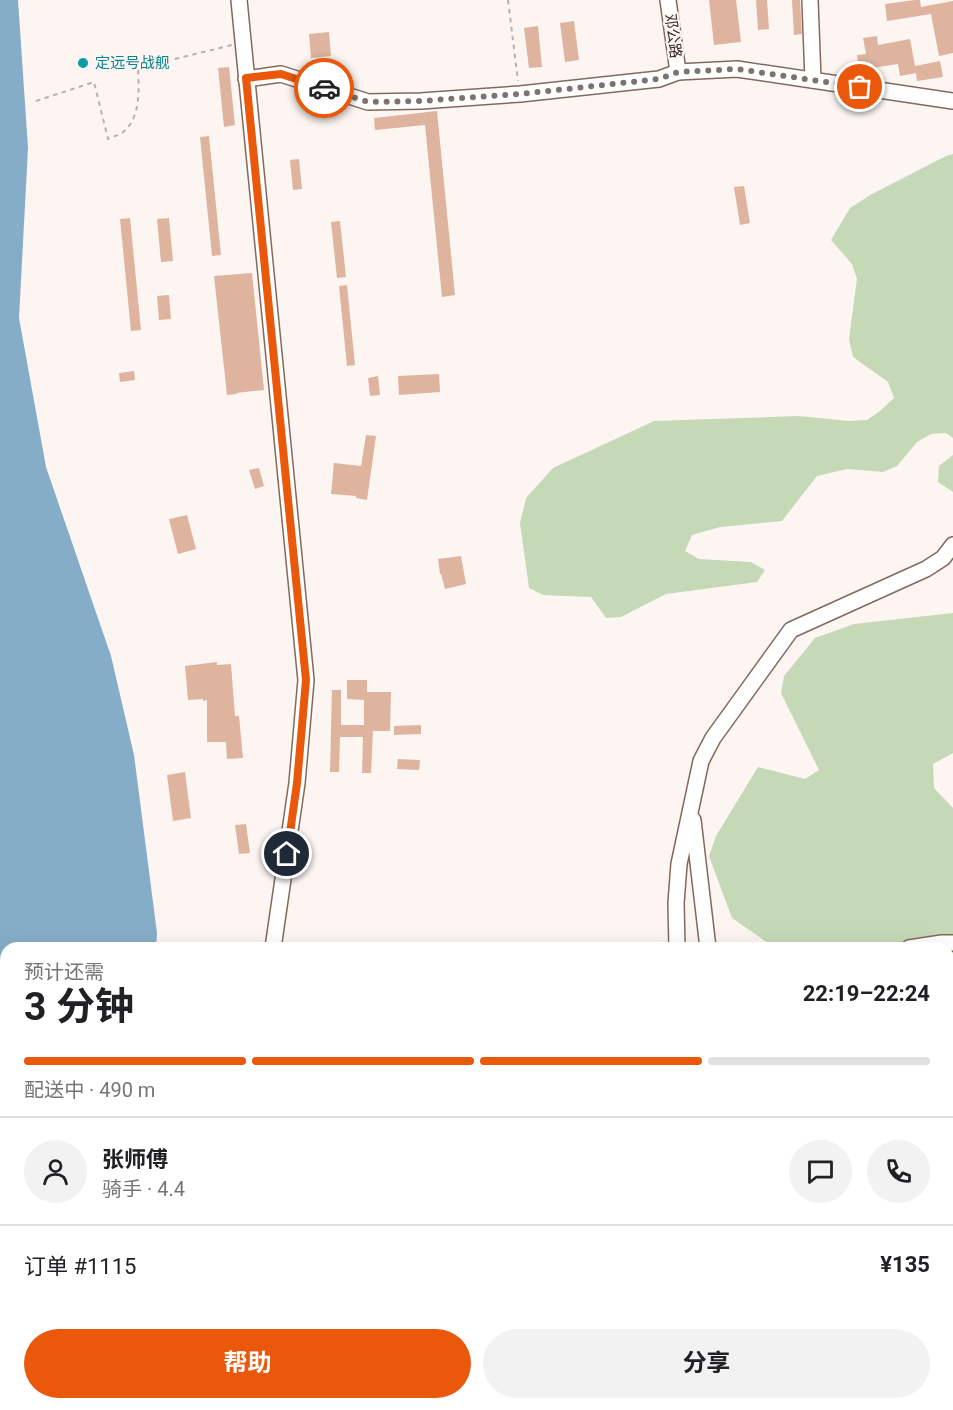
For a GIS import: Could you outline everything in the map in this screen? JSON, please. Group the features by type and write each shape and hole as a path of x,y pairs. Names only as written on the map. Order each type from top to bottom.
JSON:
{"street":[{"path":"239,0 306,680 297,783 274,942"},
{"name":"邓公路","path":"668,0 678,72"},
{"path":"810,0 813,80"},
{"path":"246,78 281,74 368,102 520,94 659,79 678,72 737,69 953,101"},
{"path":"677,942 676,903 680,864 701,761 713,738 791,630 926,569 943,558 953,545"},
{"path":"692,806 707,942"}],"path":[{"path":"508,0 520,94"},
{"path":"138,68 243,42"},
{"path":"36,101 94,82 108,139 123,132 134,119 139,93 137,62"}],"green space":[{"path":"953,154 953,438 946,433 931,434 917,442 897,466 883,472 847,469 817,476 782,521 720,527 692,535 685,551 699,559 751,562 765,570 757,582 666,594 621,617 606,618 591,597 543,595 529,588 520,523 526,498 553,468 654,421 799,416 849,421 867,420 894,398 888,382 853,357 849,339 857,279 852,264 831,240 850,208 872,194"},
{"path":"953,455 953,492 938,482 939,466"},
{"path":"953,613 953,753 933,764 934,788 953,808 953,942 766,942 732,918 709,856 716,836 758,767 805,779 819,770 781,693 784,676 815,638 854,624"}],"water":[{"path":"0,0 18,0 28,148 19,318 46,467 111,656 134,755 157,933 156,942 0,942"}],"building":[{"path":"709,0 736,0 741,42 714,45"},
{"path":"756,0 767,0 769,29 758,30"},
{"path":"792,0 800,0 802,34 794,35"},
{"path":"920,0 921,7 953,1 953,53 939,56 931,14 887,21 885,4"},
{"path":"574,21 579,60 565,62 560,23"},
{"path":"538,26 542,67 529,68 524,28"},
{"path":"329,32 331,56 311,58 309,34"},
{"path":"877,36 878,45 910,39 915,66 940,61 943,77 917,81 916,73 900,76 898,64 859,70 857,55 866,54 863,38"},
{"path":"229,67 235,125 224,127 218,68"},
{"path":"437,111 455,295 442,297 425,125 375,130 374,118"},
{"path":"209,136 221,255 212,256 200,137"},
{"path":"299,159 302,189 293,190 290,160"},
{"path":"744,186 750,223 740,225 734,187"},
{"path":"130,218 141,330 131,331 120,219"},
{"path":"169,218 173,261 161,262 157,219"},
{"path":"340,221 346,277 337,278 331,222"},
{"path":"252,273 264,390 227,395 214,276"},
{"path":"347,285 355,365 347,366 339,286"},
{"path":"169,295 171,319 159,320 157,296"},
{"path":"134,371 135,380 120,382 119,373"},
{"path":"439,374 440,392 399,395 398,376"},
{"path":"378,376 380,395 370,396 368,378"},
{"path":"366,435 376,436 367,500 356,498 356,496 331,494 334,463 361,466"},
{"path":"259,468 264,486 255,489 249,470"},
{"path":"187,515 196,549 178,554 169,519"},
{"path":"461,556 466,584 445,589 438,559"},
{"path":"217,662 217,665 231,664 235,716 239,716 243,758 227,759 226,742 207,742 207,700 188,700 185,666"},
{"path":"347,680 367,680 367,692 391,692 390,731 373,731 371,773 362,773 363,737 340,737 339,772 330,772 332,690 341,690 341,725 364,725 364,700 347,699"},
{"path":"421,725 421,734 394,735 394,726"},
{"path":"398,759 420,760 419,770 397,769"},
{"path":"185,772 191,818 173,821 167,775"},
{"path":"246,824 250,853 239,854 235,825"}],"way so far":[{"path":"324,88 368,102 421,101 520,94 659,79 678,72 737,69 860,87"}],"place":[{"name":"定远号战舰","path":"83,63"}],"route":[{"path":"287,854 297,783 306,680 246,78 281,74 324,88"}]}
